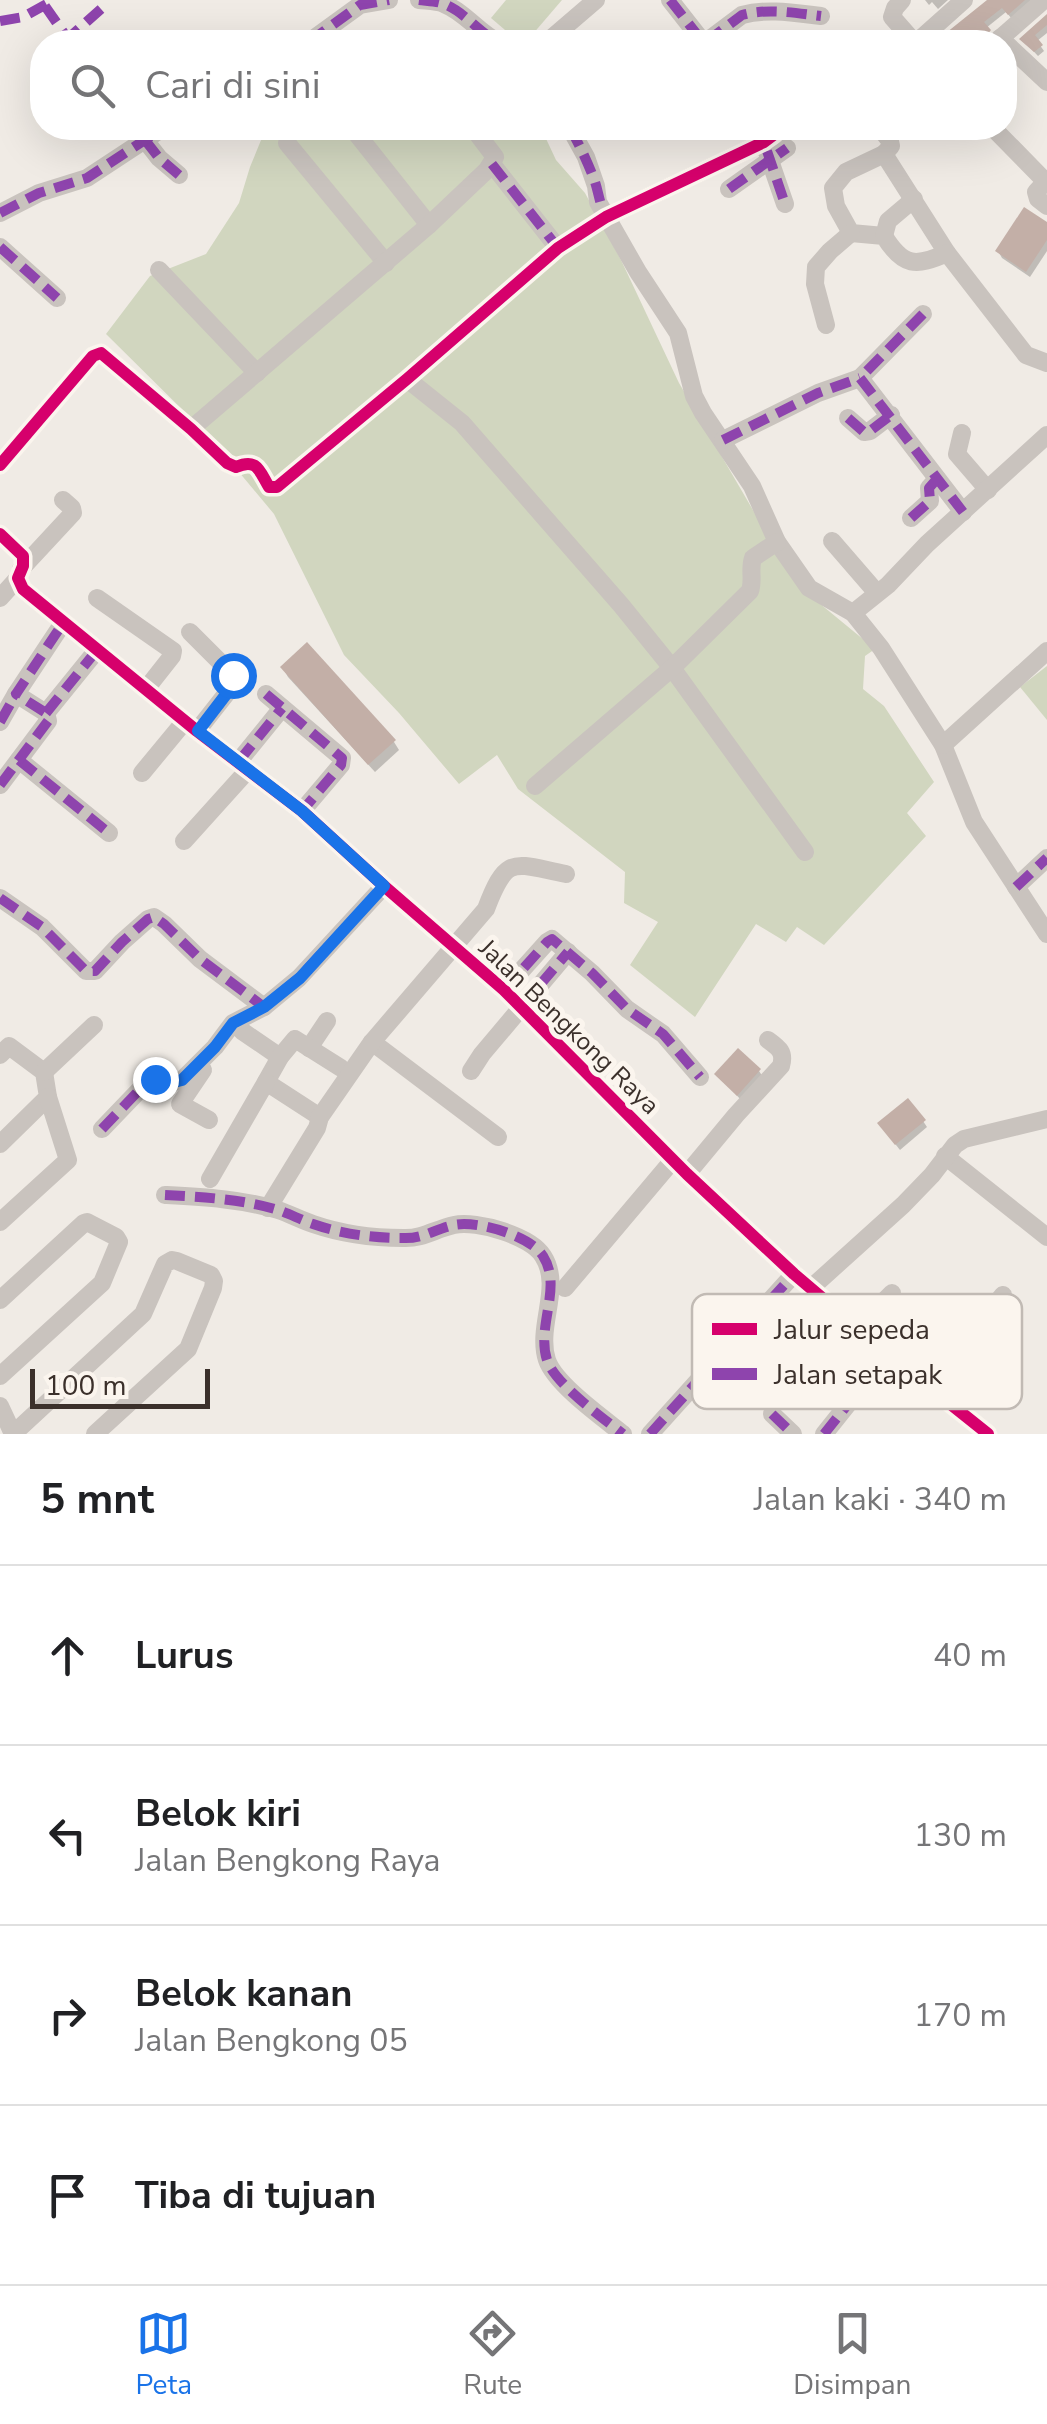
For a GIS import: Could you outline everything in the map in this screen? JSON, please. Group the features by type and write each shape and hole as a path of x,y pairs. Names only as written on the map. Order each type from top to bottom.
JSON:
{"street":[{"path":"324,30 358,2 390,0"},
{"path":"419,0 442,2 479,30"},
{"path":"561,30 596,0"},
{"path":"670,0 694,30"},
{"path":"902,0 892,17 904,30"},
{"path":"930,30 964,0"},
{"path":"1010,30 1044,0"},
{"path":"721,30 747,13 820,16"},
{"path":"1017,56 1047,82"},
{"path":"0,213 39,192 87,178 146,140 158,158 179,175"},
{"path":"362,140 430,226"},
{"path":"191,429 430,226 492,164 494,158 481,140"},
{"path":"577,140 596,186 598,202 678,333 702,413 752,486 777,542 810,588 853,613 881,648 944,745 974,822 1047,934"},
{"path":"0,465 98,353 231,466 247,462 256,466 273,488 558,248 606,217 770,140"},
{"path":"770,140 787,148"},
{"path":"730,189 770,140"},
{"path":"770,140 785,204"},
{"path":"851,234 836,206 834,188 846,172 884,154 891,146 887,140"},
{"path":"1005,140 1046,180 1036,192 1047,206"},
{"path":"287,143 386,263"},
{"path":"884,154 950,258 1026,355 1047,363"},
{"path":"492,164 558,248"},
{"path":"914,199 888,221 884,236 905,261 950,258"},
{"path":"826,325 816,284 818,262 851,234 884,236"},
{"path":"0,247 56,298"},
{"path":"159,270 257,372"},
{"path":"722,440 818,393 860,378 923,314"},
{"path":"860,378 964,512"},
{"path":"407,379 462,423 622,605 805,852"},
{"path":"848,418 864,432 891,415"},
{"path":"962,433 957,454 988,490"},
{"path":"853,613 888,586 927,544 1047,435"},
{"path":"911,518 930,501 929,488 936,479"},
{"path":"0,598 73,513 64,500"},
{"name":"Jalan Bengkong Raya","path":"0,534 20,551 24,561 19,574 23,589 302,811 504,990 687,1174 817,1294"},
{"path":"535,786 672,668 750,591 753,558 777,542"},
{"path":"832,542 877,593"},
{"path":"97,598 172,652 146,689"},
{"path":"0,722 63,623"},
{"path":"142,773 234,684 233,675 190,632"},
{"path":"46,713 97,650"},
{"path":"944,745 1047,651"},
{"path":"0,785 10,763 49,717 16,694"},
{"path":"266,694 342,758 342,765 302,811"},
{"path":"184,841 243,766 282,708"},
{"path":"10,763 109,834"},
{"path":"1016,888 1047,858"},
{"path":"316,1115 372,1042 486,910 504,872 516,865 566,874"},
{"path":"102,1129 148,1081 182,1080 233,1023 264,1007 300,978 384,886"},
{"path":"0,898 42,927 91,972 148,919 154,918 264,1007"},
{"path":"504,990 552,940 627,1009 664,1034 700,1076"},
{"path":"471,1071 568,952"},
{"path":"309,1048 327,1020"},
{"path":"44,1072 94,1026"},
{"path":"242,1031 280,1057"},
{"path":"210,1180 280,1057 295,1039 342,1068"},
{"path":"687,1174 781,1066 781,1050 768,1040"},
{"path":"372,1042 498,1138"},
{"path":"0,1055 9,1046 44,1072 68,1160 0,1222"},
{"path":"209,1120 180,1104 215,1047"},
{"path":"266,1082 316,1115"},
{"path":"265,1201 317,1128 316,1115 325,1091"},
{"path":"0,1144 48,1097"},
{"path":"810,1288 903,1205 954,1145 964,1139 1047,1119"},
{"path":"945,1156 1047,1237"},
{"path":"566,1288 673,1160"},
{"path":"165,1196 265,1201 348,1234 421,1238 448,1226 469,1223 503,1231 536,1246 550,1273 544,1328 548,1362 556,1376 623,1434"},
{"path":"0,1300 84,1223 119,1242 102,1283 0,1376"},
{"path":"0,1406 13,1434 143,1314 165,1264 177,1261 211,1276 213,1288 188,1350 95,1434"},
{"path":"776,1294 794,1274"},
{"path":"650,1434 692,1387"},
{"path":"824,1434 844,1409"},
{"name":"Jalan Bengkong Raya","path":"958,1409 988,1434"},
{"path":"772,1414 794,1434"}],"green space":[{"path":"506,0 562,0 536,30 505,30 491,18"},
{"path":"261,140 547,140 556,160 585,193 679,383 796,584 875,649 865,656 863,689 884,706 934,782 907,813 926,836 824,945 797,927 786,942 756,924 695,1017 630,965 658,922 624,903 625,872 518,789 497,755 459,784 344,655 274,514 209,436 106,334 150,276 206,254 239,203"},
{"path":"1047,666 1047,720 1020,687"}],"building":[{"path":"987,0 1025,0 1008,15 1002,8 984,22 991,30 950,30"},
{"path":"1047,14 1047,25 1035,35 1043,45 1034,52 1019,39"},
{"path":"1024,207 1047,222 1047,240 1026,272 995,251"},
{"path":"307,642 396,740 368,765 280,667"},
{"path":"738,1048 761,1069 737,1096 714,1074"},
{"path":"908,1098 926,1120 895,1145 877,1123"}],"marked path":[{"path":"0,21 23,17 54,0"},
{"path":"326,30 360,5 389,0"},
{"path":"419,0 452,8 480,30"},
{"path":"670,0 694,30"},
{"path":"45,6 62,30"},
{"path":"77,30 101,9"},
{"path":"722,30 742,15 752,13 821,16"},
{"path":"145,140 179,175"},
{"path":"0,213 39,193 87,178 145,140"},
{"path":"577,140 606,217 612,215"},
{"path":"729,189 787,148"},
{"path":"767,151 785,204"},
{"path":"492,164 558,248"},
{"path":"0,247 57,298"},
{"path":"923,314 860,378 963,512"},
{"path":"723,440 818,393 860,378"},
{"path":"848,418 864,432 891,415"},
{"path":"911,518 930,501 929,488 937,479"},
{"path":"0,785 48,721 46,713 16,694 63,623"},
{"path":"46,713 97,650"},
{"path":"0,722 16,694"},
{"path":"266,694 342,758 341,765 302,811"},
{"path":"239,761 282,708"},
{"path":"19,760 109,833"},
{"path":"1016,887 1047,858"},
{"path":"102,1129 148,1081 182,1080 233,1023 264,1007 299,978 384,886"},
{"path":"0,898 42,927 86,971 95,971 122,942 154,917 200,959 264,1007"},
{"path":"504,990 552,939 627,1009 663,1034 700,1077"},
{"path":"521,1007 568,952"},
{"path":"165,1195 250,1203 357,1235 410,1238 464,1224 503,1231 527,1242 543,1256 551,1281 544,1347 547,1360 569,1390 623,1434"},
{"path":"776,1294 794,1274"},
{"path":"650,1434 692,1387"},
{"path":"824,1434 844,1409"},
{"path":"772,1414 793,1434"}],"cycle path":[{"path":"0,465 93,356 101,353 227,463 236,467 253,465 269,487 277,487 558,248 606,217 767,140"},
{"path":"0,534 23,556 18,578 23,589 302,811 504,990 687,1174 818,1294"},
{"path":"957,1409 988,1434"}],"route":[{"path":"155,1079 182,1080 233,1023 264,1007 300,978 384,886 302,811 198,731 234,684 233,675"}]}
